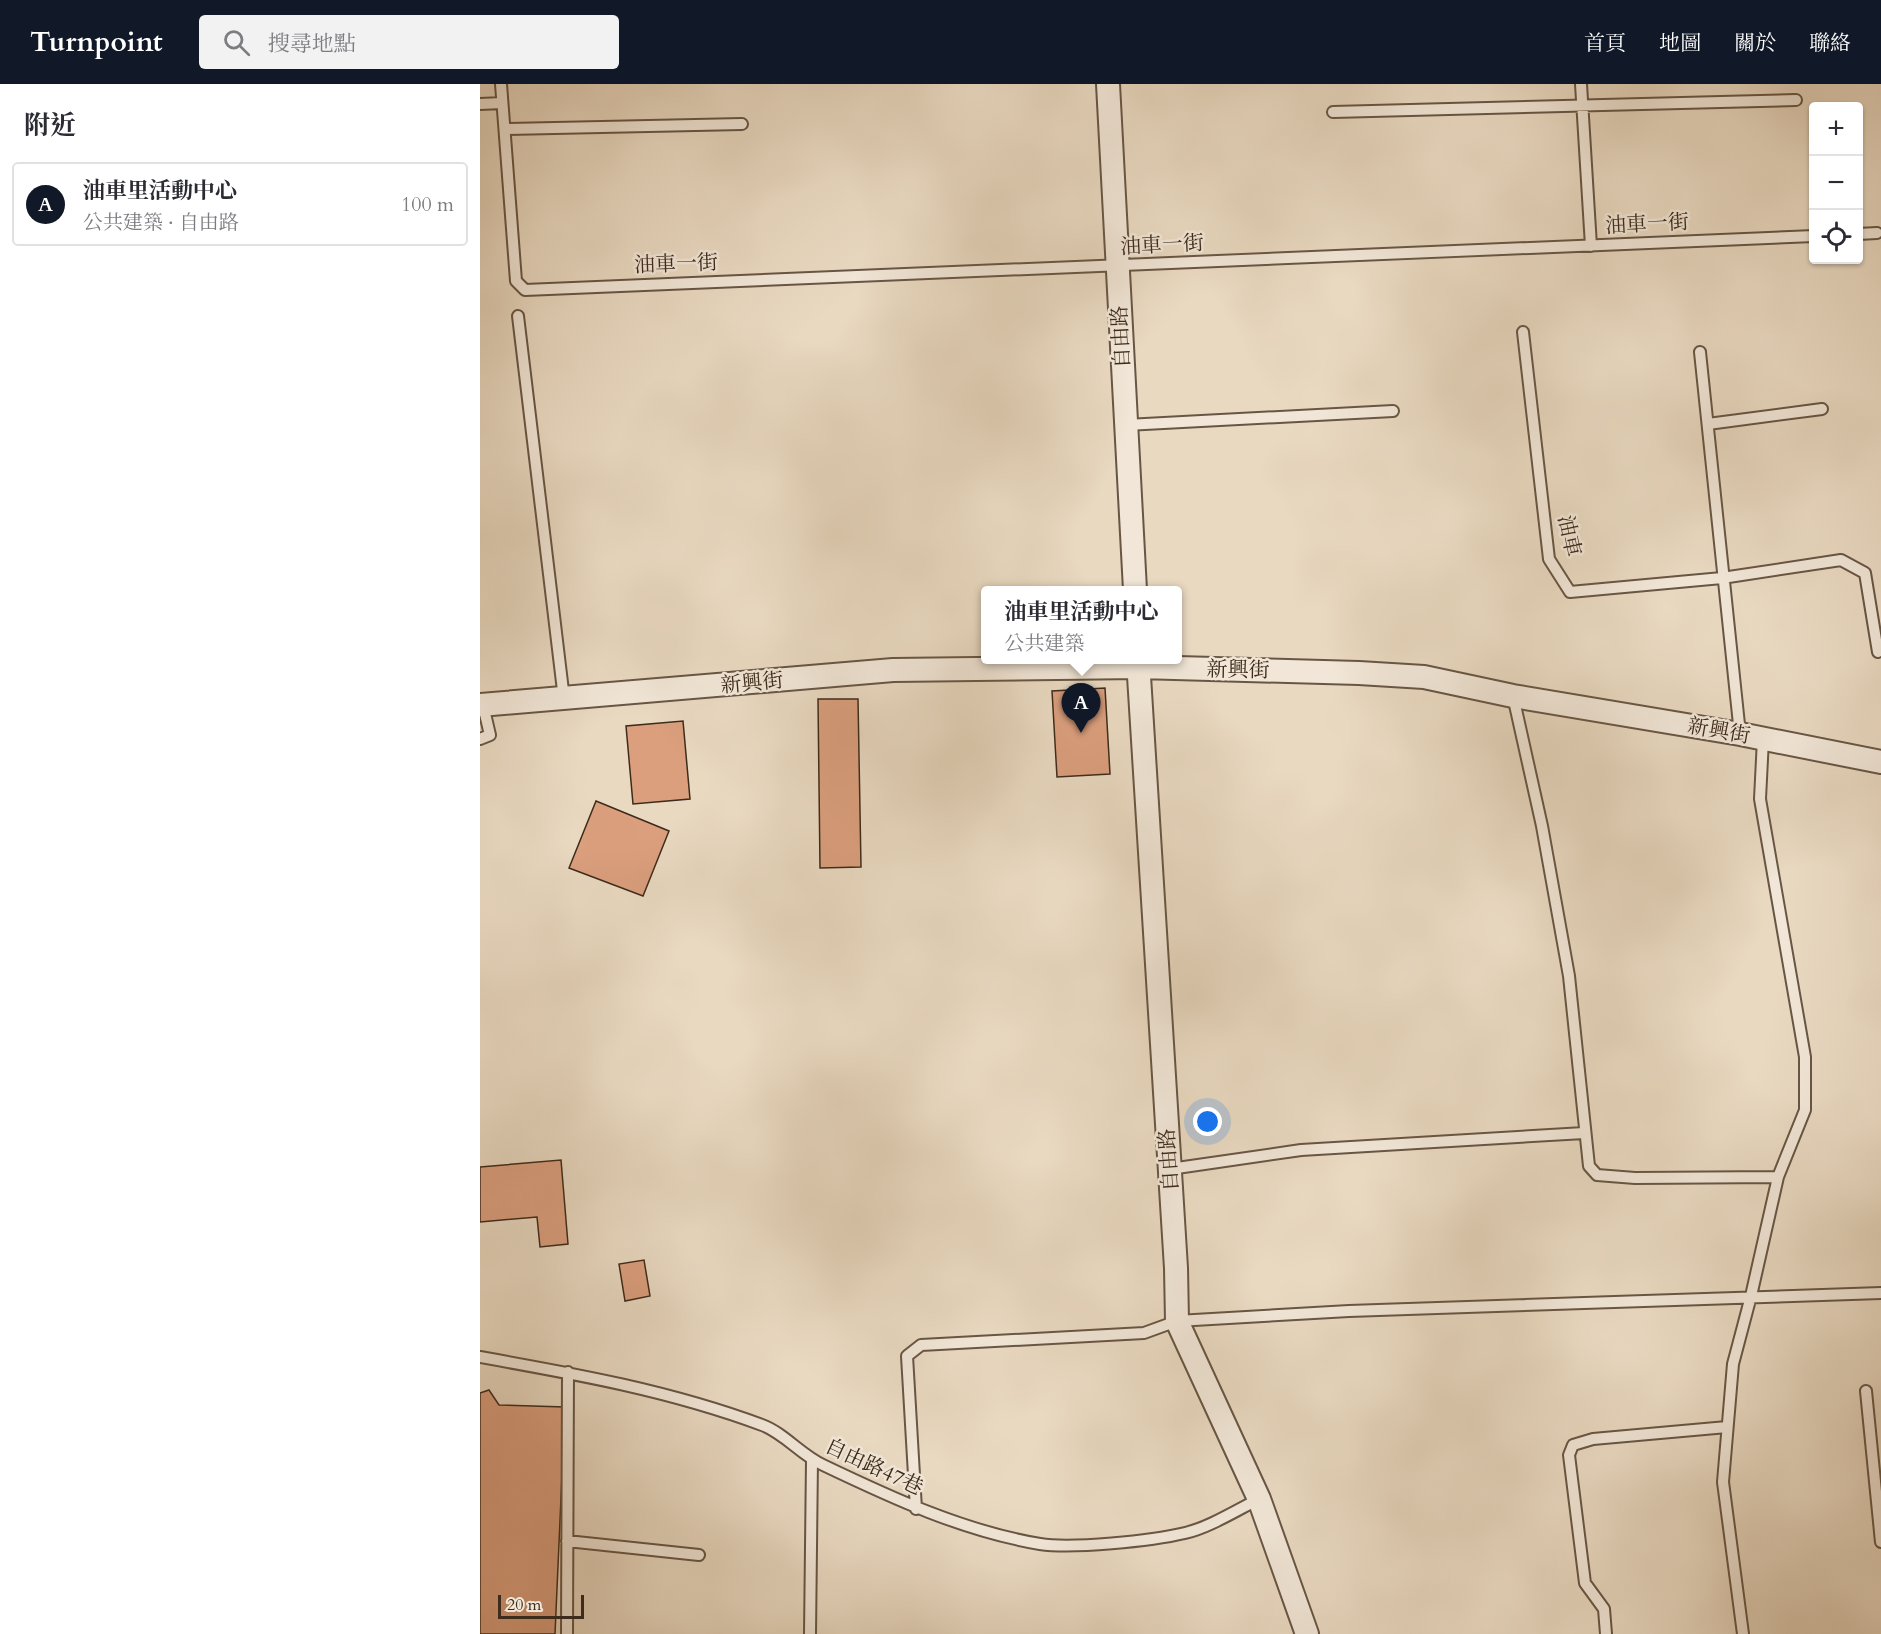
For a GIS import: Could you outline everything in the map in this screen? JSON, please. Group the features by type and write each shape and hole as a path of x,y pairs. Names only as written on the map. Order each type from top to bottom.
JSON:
{"street":[{"name":"自由路","path":"1108,84 1135,586"},
{"name":"新興街","path":"482,705 893,670 1103,664"},
{"name":"自由路","path":"1138,664 1170,1169 1177,1321 1259,1499 1307,1634"},
{"name":"新興街","path":"1158,664 1424,677 1513,696 1740,734 1881,762"}],"lane":[{"path":"501,84 505,129 742,124"},
{"path":"1581,84 1591,246"},
{"path":"1333,112 1796,100"},
{"path":"480,104 502,103"},
{"name":"油車一街","path":"505,129 516,281 525,290 1809,236"},
{"path":"1863,234 1877,233"},
{"path":"518,316 564,699"},
{"name":"油車","path":"1523,332 1549,559 1570,592 1722,578 1841,560 1865,573 1878,652"},
{"path":"1700,352 1740,734"},
{"path":"1708,424 1822,409"},
{"path":"1126,425 1393,411"},
{"path":"1513,696 1542,826 1569,976 1589,1166 1597,1174 1635,1178 1778,1177"},
{"path":"480,739 490,735 482,705"},
{"path":"1743,1634 1723,1482 1733,1364 1778,1177 1805,1110 1805,1058 1760,799 1763,739"},
{"path":"1170,1169 1301,1149 1584,1133"},
{"path":"916,1509 907,1356 921,1345 1144,1333 1177,1321 1348,1311 1881,1293"},
{"name":"自由路47巷","path":"480,1357 568,1372 677,1396 766,1426 812,1460 916,1509 976,1528 1041,1544 1090,1544 1186,1533 1259,1499"},
{"path":"567,1634 568,1372"},
{"path":"1866,1391 1881,1542"},
{"path":"1606,1634 1604,1608 1585,1583 1569,1455 1573,1445 1593,1438 1726,1427"},
{"path":"810,1634 812,1460"},
{"path":"567,1541 699,1555"}],"building":[{"path":"1105,688 1110,774 1057,777 1052,691"},
{"path":"818,699 858,699 861,867 820,868"},
{"path":"683,721 690,799 633,804 626,726"},
{"path":"596,801 669,831 643,896 569,868"},
{"path":"561,1160 568,1244 540,1247 537,1217 480,1222 480,1167"},
{"path":"644,1260 650,1296 625,1301 619,1264"},
{"path":"489,1390 499,1405 565,1407 555,1634 480,1634 480,1393"}],"place":[{"name":"油車里活動中心","path":"1081,733"}]}
